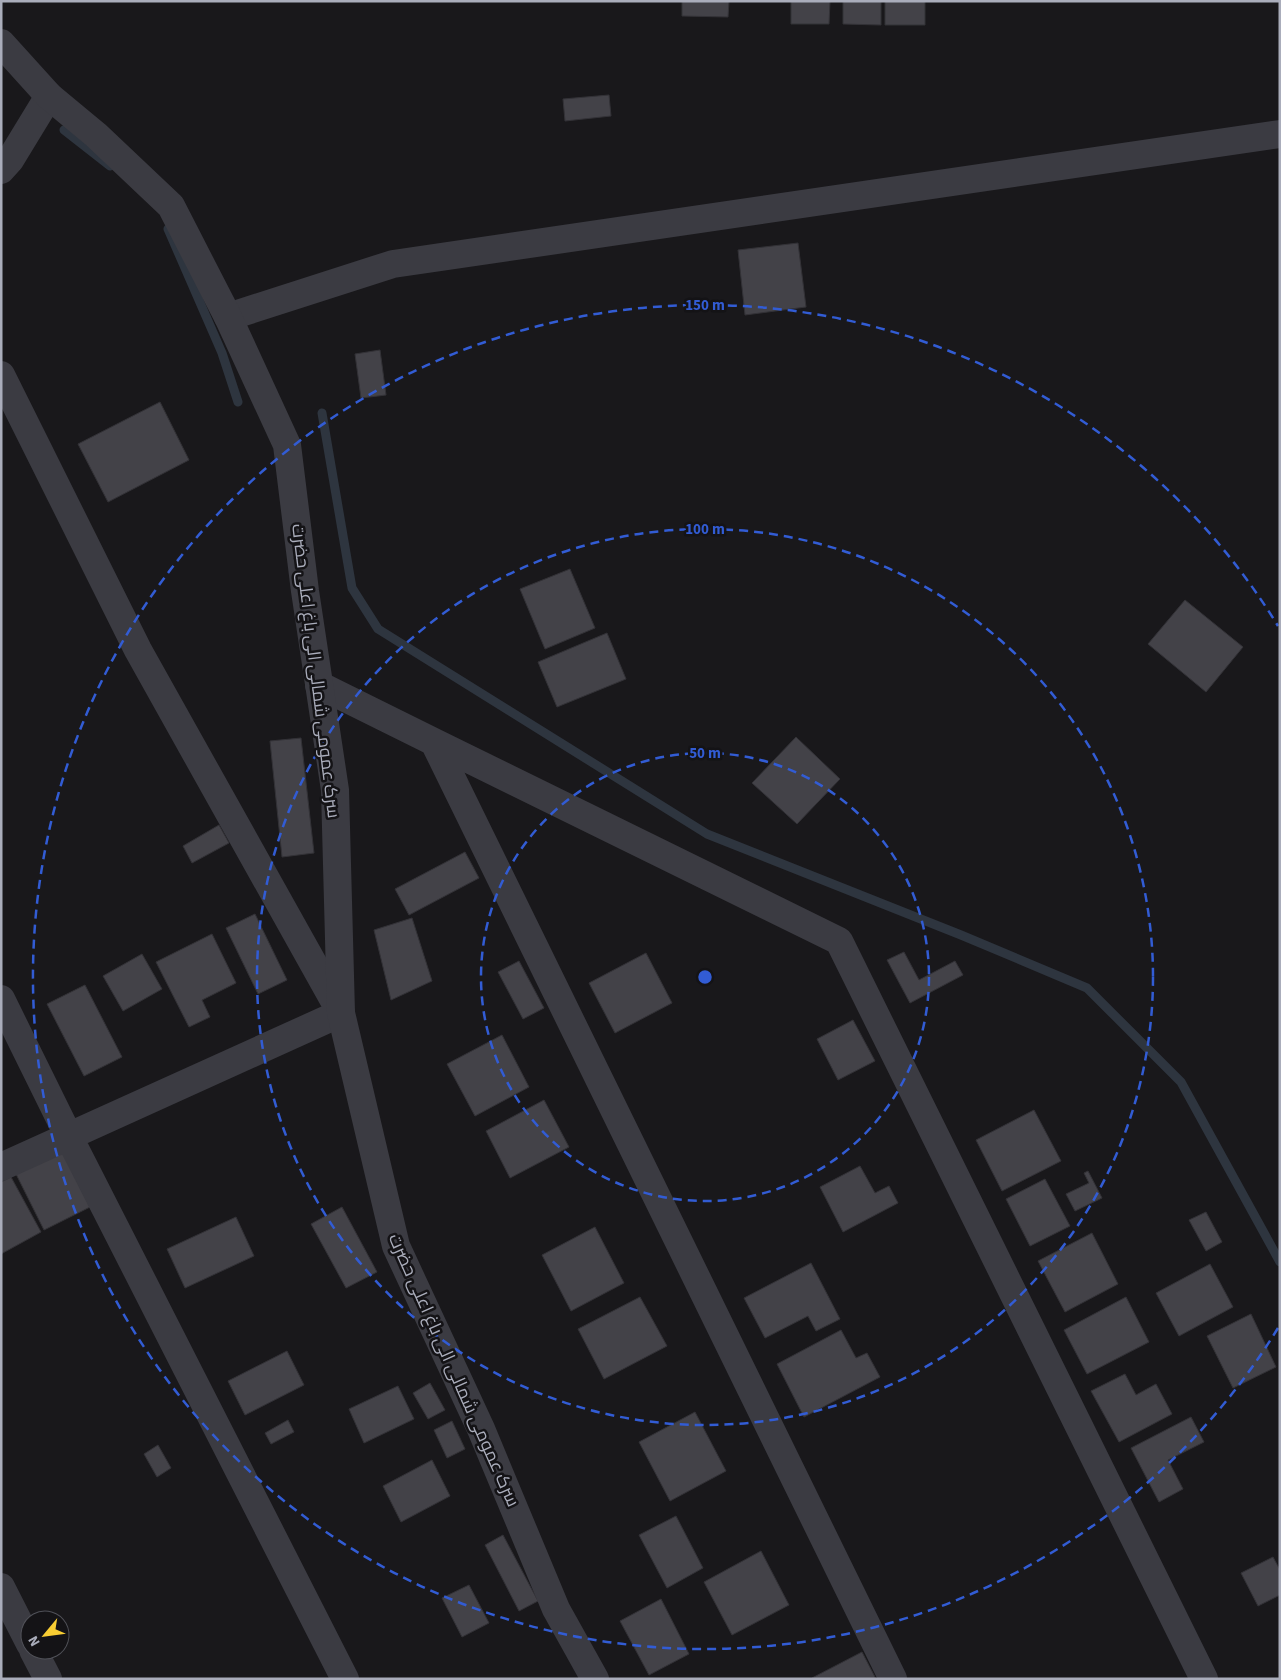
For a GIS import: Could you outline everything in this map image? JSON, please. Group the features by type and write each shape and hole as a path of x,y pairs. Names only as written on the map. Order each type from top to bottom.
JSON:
{"street":[{"name":"سرک عمومی شمالی الی باغ اعلی حضرت","path":"1,43 49,96 96,135 171,206 228,317 287,445 305,591 335,790 342,1013 396,1246 481,1429 556,1609 595,1679"},
{"path":"6,165 49,96"},
{"path":"228,317 393,264 1280,134"},
{"path":"1,375 138,650 342,1013 1,1167"},
{"path":"319,685 839,942 1204,1679"},
{"path":"434,742 893,1679"},
{"path":"1,999 69,1137 345,1679"},
{"path":"1,1587 20,1624"},
{"path":"38,1660 48,1679"}],"building":[{"path":"682,1 729,1 728,17 682,16"},
{"path":"791,1 830,1 829,24 791,24"},
{"path":"843,1 881,1 881,25 843,24"},
{"path":"885,1 925,1 925,25 885,25"},
{"path":"609,95 611,116 565,121 563,99"},
{"path":"798,243 806,307 745,315 738,250"},
{"path":"380,350 386,395 361,398 355,354"},
{"path":"160,402 189,460 108,502 78,444"},
{"path":"570,569 595,628 545,649 520,589"},
{"path":"1185,600 1243,647 1206,692 1148,644"},
{"path":"607,633 626,679 557,707 538,662"},
{"path":"796,737 840,779 797,824 752,783"},
{"path":"301,738 314,853 282,857 270,741"},
{"path":"219,825 229,843 192,863 183,846"},
{"path":"465,852 479,878 409,915 395,889"},
{"path":"255,914 287,980 258,994 226,928"},
{"path":"412,918 432,981 391,1000 374,930"},
{"path":"212,934 236,983 202,1000 210,1017 189,1027 156,962"},
{"path":"904,952 919,980 955,961 963,975 910,1003 887,960"},
{"path":"646,953 672,1003 615,1033 589,983"},
{"path":"142,954 162,989 123,1011 103,976"},
{"path":"519,961 544,1008 523,1019 498,972"},
{"path":"85,985 122,1057 84,1076 47,1004"},
{"path":"853,1020 875,1061 838,1080 817,1039"},
{"path":"502,1035 529,1087 475,1116 447,1064"},
{"path":"544,1100 569,1147 510,1178 486,1131"},
{"path":"1034,1110 1061,1161 1002,1191 976,1140"},
{"path":"62,1151 90,1207 44,1230 16,1174"},
{"path":"860,1166 875,1193 889,1186 898,1203 843,1232 820,1187"},
{"path":"1088,1171 1102,1198 1075,1211 1066,1194 1089,1183 1084,1173"},
{"path":"11,1177 41,1232 1,1254 1,1182"},
{"path":"1045,1179 1070,1226 1030,1246 1006,1199"},
{"path":"342,1207 377,1272 346,1288 311,1224"},
{"path":"1206,1212 1222,1242 1206,1251 1189,1220"},
{"path":"236,1217 254,1256 185,1288 167,1249"},
{"path":"595,1227 624,1283 571,1311 542,1255"},
{"path":"1092,1233 1118,1284 1065,1312 1038,1261"},
{"path":"811,1263 840,1319 816,1331 808,1316 765,1338 744,1298"},
{"path":"1210,1264 1233,1307 1179,1336 1156,1293"},
{"path":"640,1297 667,1346 604,1379 578,1329"},
{"path":"1126,1297 1149,1342 1087,1374 1064,1330"},
{"path":"1251,1314 1276,1367 1233,1388 1207,1336"},
{"path":"841,1330 856,1358 867,1353 880,1377 804,1417 777,1364"},
{"path":"287,1351 304,1385 245,1415 228,1381"},
{"path":"1125,1374 1136,1395 1156,1384 1172,1414 1119,1442 1091,1391"},
{"path":"430,1383 445,1410 428,1419 413,1393"},
{"path":"398,1386 414,1419 364,1443 349,1409"},
{"path":"695,1412 726,1471 670,1501 639,1442"},
{"path":"1191,1417 1204,1442 1168,1460 1183,1489 1159,1502 1131,1448"},
{"path":"288,1420 294,1432 271,1444 265,1433"},
{"path":"452,1421 465,1449 447,1458 434,1430"},
{"path":"158,1445 171,1468 157,1477 144,1454"},
{"path":"432,1460 450,1496 401,1522 383,1486"},
{"path":"676,1516 703,1568 667,1588 639,1535"},
{"path":"503,1535 538,1601 519,1611 485,1545"},
{"path":"761,1551 789,1605 732,1635 704,1582"},
{"path":"1273,1557 1280,1570 1280,1595 1258,1606 1241,1573"},
{"path":"469,1585 489,1623 462,1637 442,1598"},
{"path":"661,1599 689,1654 649,1675 620,1621"},
{"path":"862,1652 876,1679 812,1679 812,1678"}],"waterway":[{"path":"64,130 110,166"},
{"path":"168,229 222,353 238,402"},
{"path":"322,413 352,588 378,629 707,834 961,935 1087,988 1181,1082 1280,1262"}]}
